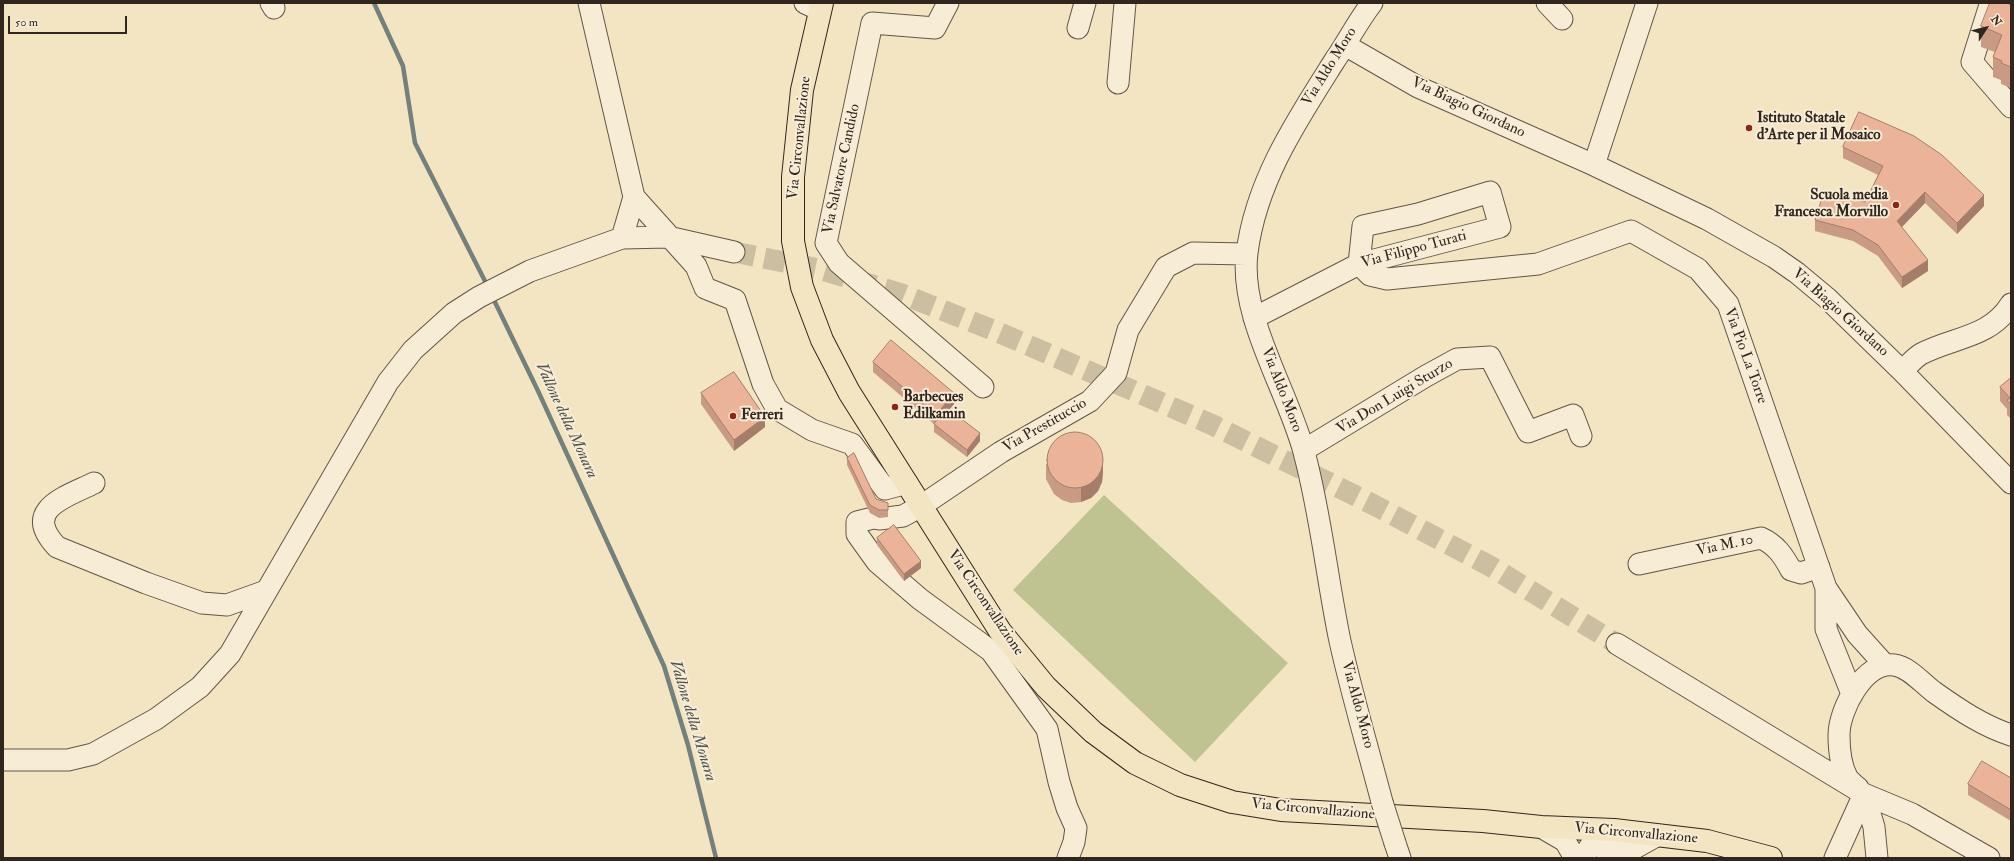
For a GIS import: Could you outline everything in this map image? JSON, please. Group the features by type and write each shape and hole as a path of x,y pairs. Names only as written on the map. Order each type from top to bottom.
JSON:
{"main road":[{"name":"Via Circonvallazione","path":"816,5 802,90 793,177 793,241 802,287 822,340 849,392 1000,631 1046,687 1094,732 1135,763 1180,785 1232,802 1282,810 1483,821 1541,827 1614,830 1707,841 1771,858"}],"street":[{"path":"589,3 634,197 668,237 696,266 705,288 735,300 763,384 777,409 812,430 852,444 885,490 906,483"},
{"name":"Via Salvatore Candido","path":"948,3 935,28 872,23 826,243 839,263 983,387"},
{"path":"1078,28 1085,3"},
{"path":"1118,83 1125,3"},
{"name":"Via Aldo Moro","path":"1372,3 1359,20 1345,45 1306,105 1277,157 1266,181 1258,206 1247,254 1254,318 1304,450 1315,498 1340,642 1382,802 1397,851"},
{"path":"1547,3 1562,19"},
{"path":"1594,165 1647,3"},
{"path":"2011,13 1988,4 1972,62 2011,107"},
{"name":"Via Biagio Giordano","path":"1345,45 1418,87 1594,165 1707,218 1798,273 1828,298 1902,371 2011,483"},
{"name":"Via Filippo Turati","path":"1254,318 1359,264 1500,228 1490,192 1418,214"},
{"path":"622,238 634,197"},
{"path":"1359,264 1363,226 1418,214 1428,246"},
{"name":"Via Pio La Torre","path":"1359,264 1370,275 1387,279 1538,264 1631,232 1698,269 1728,304 1826,588"},
{"path":"3,760 68,760 93,754 156,719 200,686 230,654 388,382 413,350 454,313 479,297 530,271 622,238 668,237 734,252"},
{"name":"Via Prestituccio","path":"1068,858 1074,842 1076,828 1067,808 1059,782 1047,729 991,651 920,599 877,562 857,534 857,522 873,518 879,519 903,516 921,506 1001,452 1090,401 1116,373 1128,330 1166,267 1193,252 1247,254"},
{"path":"1902,371 1919,355 1987,328 2002,318 2011,304"},
{"name":"Via Don Luigi Sturzo","path":"1304,450 1426,376 1457,359 1490,357 1528,432 1573,415 1581,436"},
{"path":"94,483 51,504 46,514 44,524 47,536 57,546 146,583 202,603 227,605 266,591"},
{"name":"Via M. 10","path":"1639,564 1761,538 1771,543 1782,554 1791,570 1801,573 1819,567"},
{"path":"1826,588 1857,634 1884,664"},
{"path":"1826,588 1826,629 1852,694"},
{"path":"1617,644 1864,794 1912,814 1989,858"},
{"path":"1877,858 1874,827 1864,794 1847,778 1841,755 1840,729 1842,717 1852,694 1867,674 1884,664 1896,665 1910,673 1963,712 2011,735"},
{"path":"1835,858 1864,794"},
{"path":"1541,827 1565,841 1575,858"},
{"path":"1583,858 1594,840 1614,830"},
{"path":"1606,858 1613,845 1614,830"},
{"path":"1617,858 1658,835"}],"green space":[{"path":"1104,495 1288,663 1195,762 1013,590"}],"building":[{"path":"1990,3 2006,3 2011,5 2011,67 2001,63 2002,61 1993,57 2002,35 1981,26"},
{"name":"Scuola media Francesca Morvillo","path":"1859,112 1914,136 1942,155 1984,195 1957,223 1925,192 1897,221 1928,260 1902,277 1878,245 1853,230 1815,220 1824,192 1865,202 1883,166 1843,147"},
{"path":"891,340 954,393 936,415 873,362"},
{"name":"Ferreri","path":"734,372 765,417 734,440 701,393"},
{"path":"2011,378 2011,405 2007,400 2010,398 2000,387"},
{"path":"947,408 980,433 967,450 934,424"},
{"path":"1069,432 1081,432 1091,436 1099,444 1103,454 1103,466 1099,476 1091,484 1081,488 1069,488 1059,484 1051,476 1047,466 1047,454 1051,444 1059,436"},
{"path":"854,453 876,499 888,503 888,510 879,510 870,505 847,458"},
{"path":"894,525 921,561 904,574 877,538"},
{"path":"1982,761 2011,778 2011,810 1968,784"}],"waterway":[{"name":"Vallone della Monara","path":"374,3 403,66 415,143 488,287"},
{"name":"Vallone della Monara","path":"492,296 539,393 664,666 688,745 716,858"}],"tunnel":[{"path":"734,252 819,269 902,294 1000,333 1215,426 1370,503 1490,566 1617,644"}],"place":[{"name":"Istituto Statale d'Arte per il Mosaico","path":"1749,128"},
{"name":"Scuola media Francesca Morvillo","path":"1896,205"},
{"name":"Barbecues Edilkamin","path":"895,407"},
{"name":"Ferreri","path":"733,416"}]}
